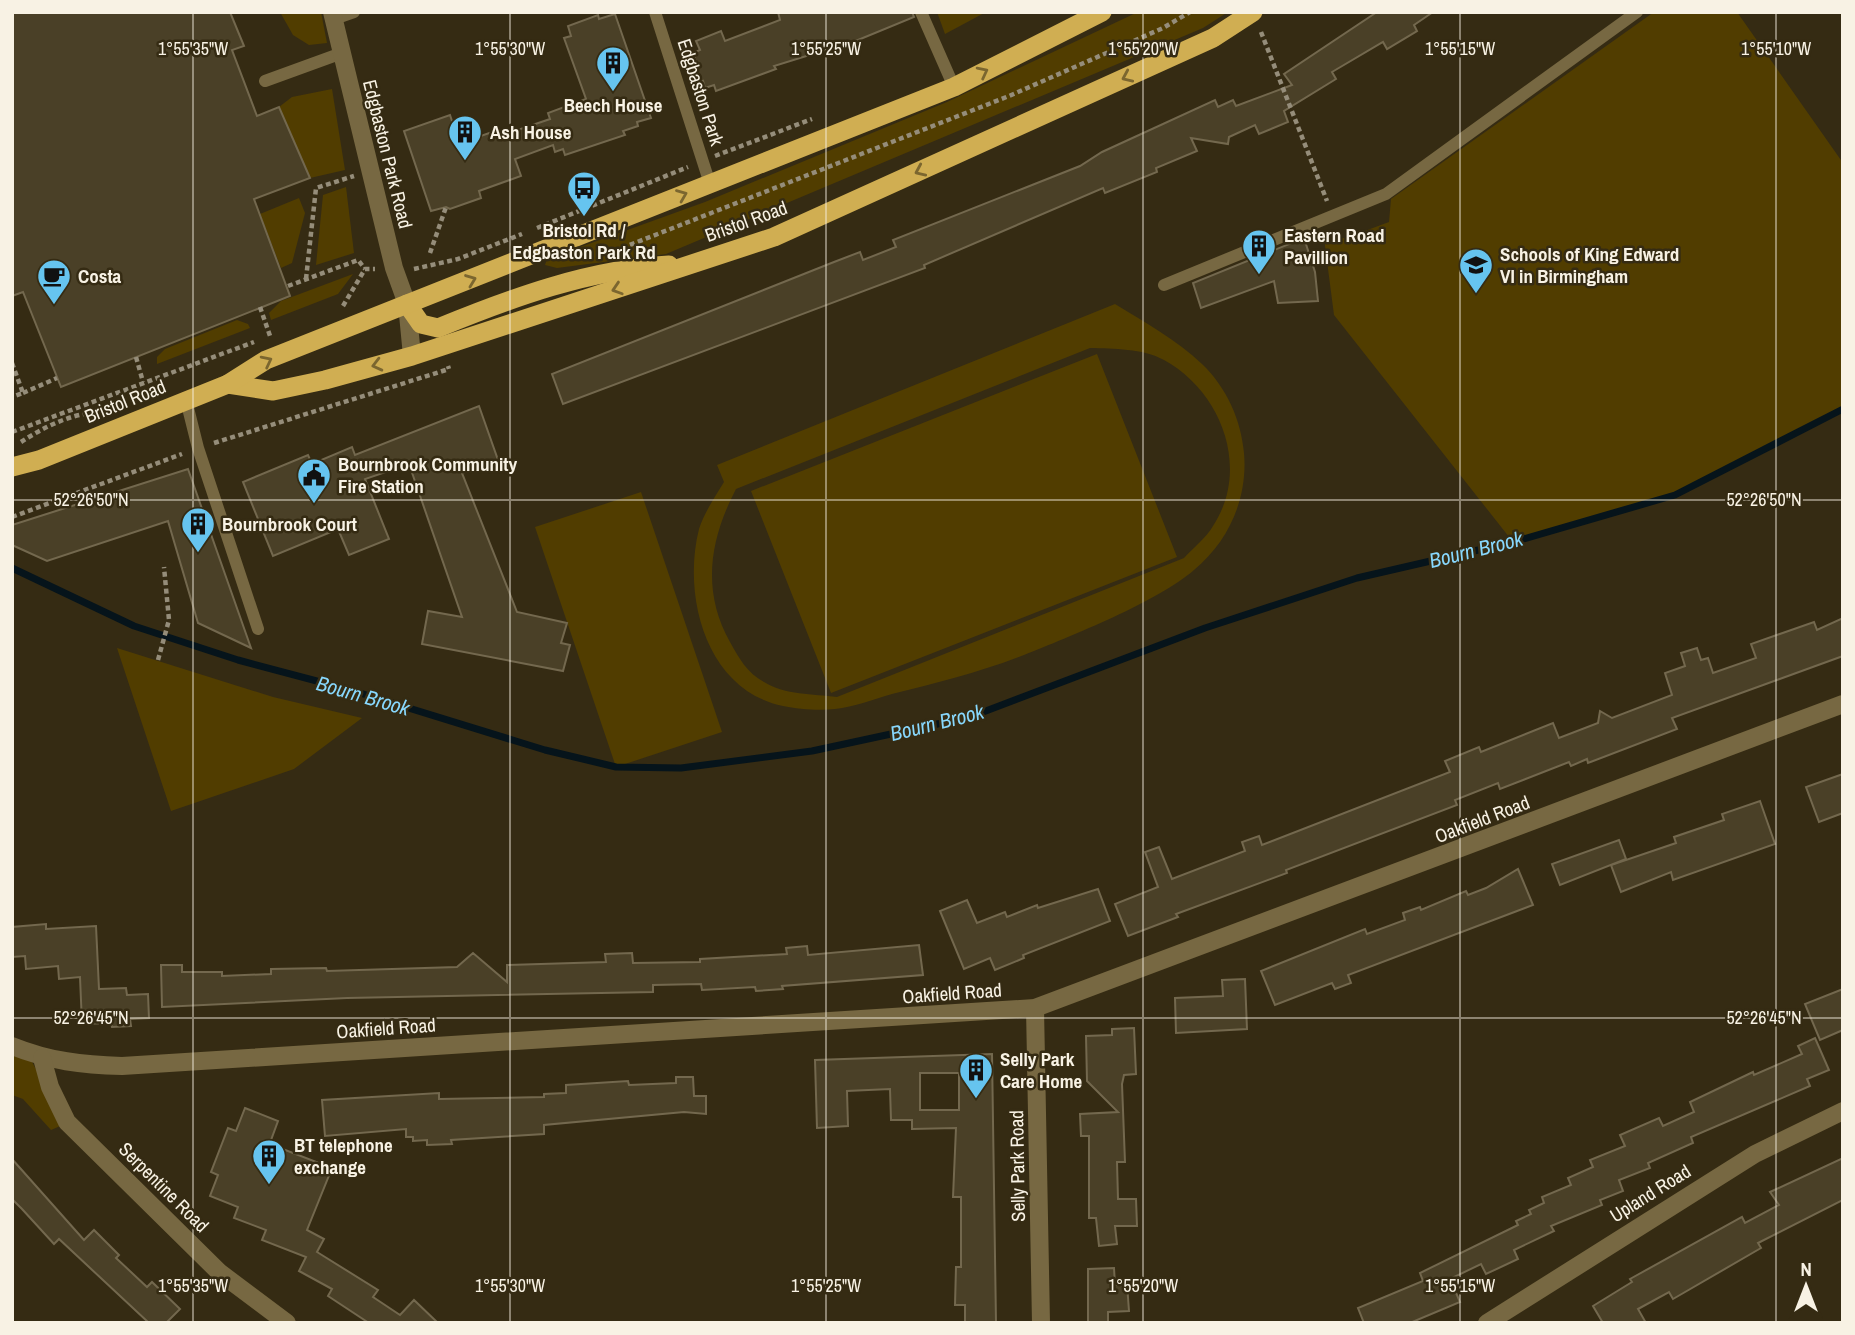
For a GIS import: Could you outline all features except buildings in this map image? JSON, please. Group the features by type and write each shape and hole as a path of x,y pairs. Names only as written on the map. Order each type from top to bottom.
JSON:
{"highway":[{"name":"Bristol Road","path":"12,467 39,460 228,384 266,360 954,87 1102,12"},
{"name":"Bristol Road","path":"228,384 272,391 412,356 774,237 1213,38 1253,12"},
{"path":"407,304 421,324 438,328 560,284 627,267 692,264"},
{"name":"Bristol Road","path":"12,479 39,460"}],"street":[{"name":"Edgbaston Park Road","path":"333,16 396,274 407,304 412,356"},
{"name":"Oakfield Road","path":"12,1046 42,1058 83,1065 122,1066 1035,1009 1843,704"},
{"name":"Selly Park Road","path":"1035,1009 1041,1323"},
{"name":"Serpentine Road","path":"42,1058 50,1087 67,1122 219,1272 287,1323"},
{"name":"Upland Road","path":"1487,1323 1755,1154 1843,1111"}],"lane":[{"path":"333,16 354,12"},
{"name":"Edgbaston Park","path":"655,12 710,184"},
{"path":"921,12 954,87"},
{"path":"1164,285 1386,194 1637,12"},
{"path":"265,81 342,53"},
{"path":"186,400 198,448 258,629"}],"path":[{"path":"611,252 1009,96 1163,28 1190,12"},
{"path":"1261,32 1333,216"},
{"path":"365,269 384,269 396,274 458,259 818,116"},
{"path":"306,279 316,188 372,170"},
{"path":"430,253 446,207"},
{"path":"288,286 358,260 365,269"},
{"path":"337,309 346,305 365,269"},
{"path":"260,307 270,336"},
{"path":"12,432 282,331"},
{"path":"136,357 143,382"},
{"path":"12,363 23,393"},
{"path":"12,517 198,448 449,369"},
{"path":"12,397 57,378"},
{"path":"158,660 169,620 164,567"}],"shaded area":[{"path":"280,12 321,12 327,43 309,45 293,35"},
{"path":"937,12 986,12 945,34"},
{"path":"1138,12 1228,12 1203,28 666,254 557,268 545,265 547,259 705,202 947,102"},
{"path":"1654,12 1737,12 1843,163 1843,408 1675,495 1513,542 1334,315 1324,238 1346,238 1389,222 1391,199"},
{"path":"332,89 345,170 310,178 279,107 292,97"},
{"path":"346,187 354,253 316,265 323,195"},
{"path":"299,198 305,213 292,263 281,268 260,214"},
{"path":"353,274 338,294 271,320 269,313 281,301"},
{"path":"1115,304 1182,347 1211,373 1236,417 1244,453 1243,486 1234,518 1226,532 1217,546 1194,570 1159,594 1088,628 992,667 857,705 822,710 783,706 757,697 735,681 718,661 706,637 694,583 695,555 701,523 724,482 717,465","holes":["1090,348 1137,351 1164,360 1184,374 1201,391 1215,411 1229,456 1229,480 1224,503 1210,530 1184,558 837,697 781,689 764,682 748,670 721,623 712,584 715,546 736,489"]},
{"path":"237,320 248,324 250,328 157,364 157,357 165,349"},
{"path":"1097,354 1177,557 831,693 751,491"},
{"path":"641,492 722,732 616,767 535,527"},
{"path":"117,648 273,697 362,718 294,769 171,811"},
{"path":"12,1053 31,1060 65,1124 51,1130 23,1099 12,1095"}],"waterway":[{"name":"Bourn Brook","path":"12,568 134,626 238,660 347,689 545,750 616,767 681,768 812,751 970,717 1205,628 1357,578 1513,542 1675,495 1843,409"}],"place":[{"name":"Beech House","path":"613,93"},
{"name":"Ash House","path":"465,162"},
{"name":"Bristol Rd / Edgbaston Park Rd","path":"584,218"},
{"name":"Eastern Road Pavillion","path":"1259,276"},
{"name":"Schools of King Edward VI in Birmingham","path":"1476,295"},
{"name":"Costa","path":"54,306"},
{"name":"Bournbrook Community Fire Station","path":"314,505"},
{"name":"Bournbrook Court","path":"198,554"},
{"name":"Selly Park Care Home","path":"976,1100"},
{"name":"BT telephone exchange","path":"269,1186"}]}
